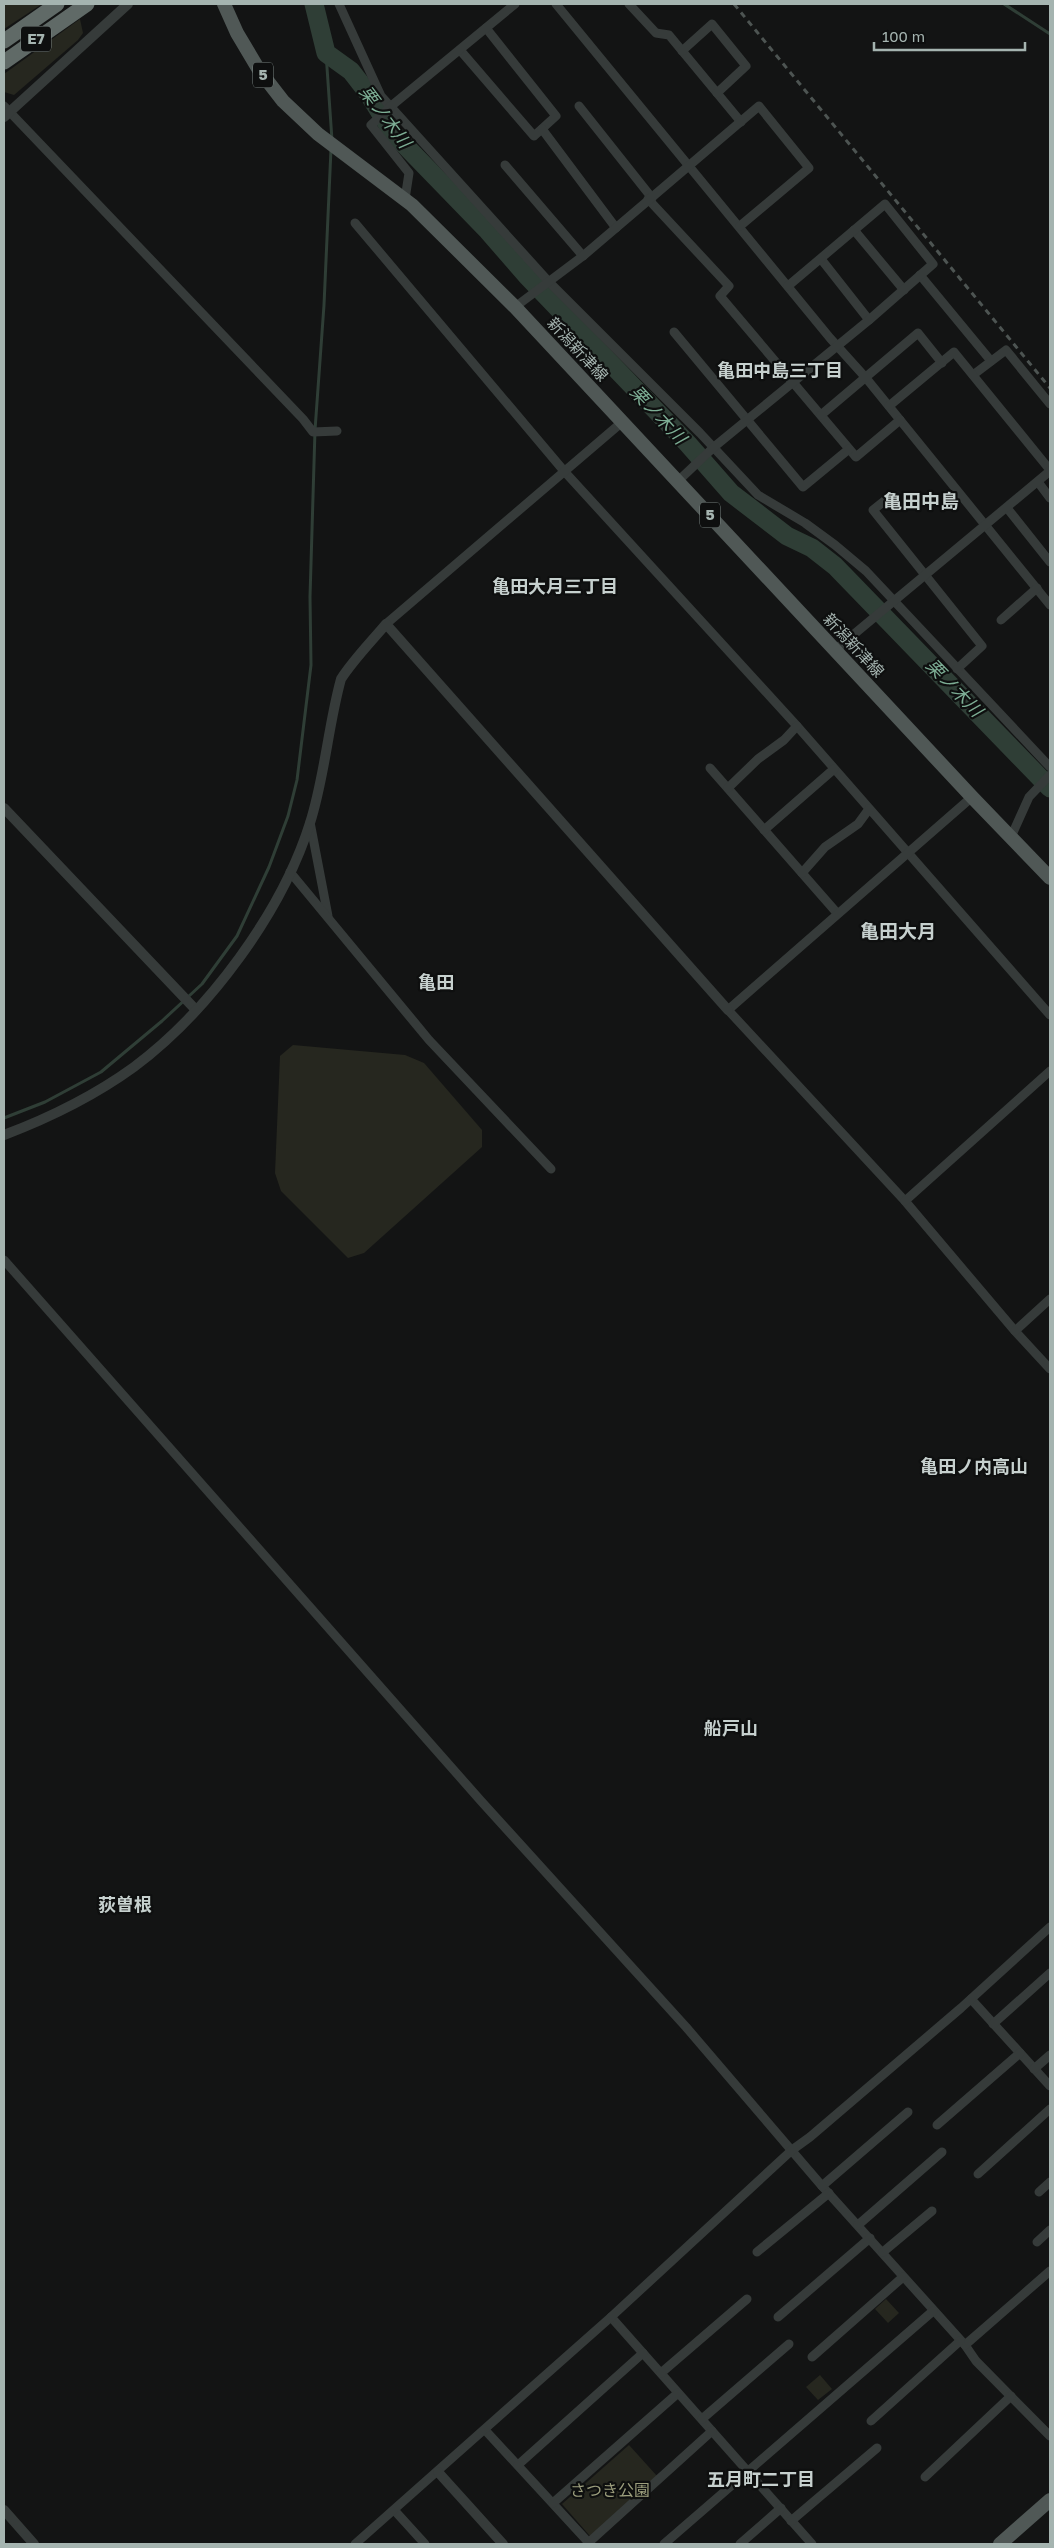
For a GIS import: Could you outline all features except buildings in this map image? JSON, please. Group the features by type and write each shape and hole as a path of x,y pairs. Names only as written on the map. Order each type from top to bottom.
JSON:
{"highway":[{"name":"E7","path":"4,41 56,4"},
{"name":"E7","path":"4,62 87,4"}],"main road":[{"name":"新潟新津線","path":"224,4 237,33 259,70 283,101 318,134 405,199 515,307 621,423 678,481 834,650 1050,878"},
{"path":"1000,2544 1050,2500"}],"street":[{"path":"128,4 6,112 303,419 312,432 337,431"},
{"path":"339,4 374,83 390,107 549,282 714,447 758,495 805,523 835,545 866,572 1050,767"},
{"path":"405,199 409,173 371,126 390,107 515,4"},
{"path":"556,4 987,525 1050,605"},
{"path":"629,4 656,34 669,35 741,122"},
{"path":"682,51 712,24 746,66 717,93"},
{"path":"460,50 534,136 556,116 486,28"},
{"path":"579,106 650,198 729,286 720,296 856,457 900,420"},
{"path":"515,307 583,256 759,106 809,168 740,226"},
{"path":"542,129 616,228"},
{"path":"505,165 583,256"},
{"path":"678,481 714,447 870,320 933,264 885,204 788,286"},
{"path":"355,223 564,471 797,726 1050,1014"},
{"path":"854,230 904,290"},
{"path":"821,259 870,320"},
{"path":"920,275 991,361"},
{"path":"674,332 803,487 849,449"},
{"path":"821,415 918,333 942,363"},
{"path":"973,375 1006,350 1050,404"},
{"path":"834,650 987,525 1050,470 954,352 889,406"},
{"path":"4,1135 53,1115 134,1067 194,1008 253,940 290,872 310,822 341,679 352,662 365,651 386,624 621,423"},
{"path":"1038,482 1050,498"},
{"path":"888,498 873,510 982,646 958,669"},
{"path":"1007,508 1050,562"},
{"path":"1001,620 1036,588"},
{"path":"386,624 728,1010 905,1201 1015,1331 1050,1369"},
{"path":"728,788 758,759 784,740 797,726"},
{"path":"710,768 836,913"},
{"path":"764,830 834,769"},
{"path":"1011,837 1030,797 1050,775"},
{"path":"728,1010 836,913 972,797"},
{"path":"4,808 194,1008"},
{"path":"802,873 825,847 858,824 869,809"},
{"path":"310,822 329,919"},
{"path":"290,872 429,1040 551,1168"},
{"path":"905,1201 1050,1071"},
{"path":"4,1260 481,1801 686,2027 822,2186 883,2252 976,2361 1050,2436"},
{"path":"1015,1331 1050,1299"},
{"path":"356,2544 612,2317 792,2150 810,2137 971,1999 1050,1927"},
{"path":"993,2024 1050,1973"},
{"path":"971,1999 1050,2086"},
{"path":"937,2126 1020,2053"},
{"path":"1034,2069 1050,2055"},
{"path":"978,2174 1050,2109"},
{"path":"822,2186 908,2112"},
{"path":"858,2225 942,2152"},
{"path":"1039,2192 1050,2182"},
{"path":"758,2252 830,2193"},
{"path":"883,2252 932,2211"},
{"path":"1037,2242 1050,2230"},
{"path":"778,2317 870,2238"},
{"path":"871,2421 1050,2271"},
{"path":"812,2357 903,2277"},
{"path":"660,2372 747,2299"},
{"path":"664,2544 748,2469 933,2311"},
{"path":"612,2317 748,2469 812,2544"},
{"path":"702,2419 789,2344"},
{"path":"518,2465 643,2353"},
{"path":"552,2503 678,2393"},
{"path":"925,2478 1011,2396"},
{"path":"485,2430 588,2544 712,2431"},
{"path":"791,2521 877,2448"},
{"path":"438,2472 503,2544"},
{"path":"740,2544 781,2508"},
{"path":"4,2510 34,2544"},
{"path":"395,2511 424,2544"}],"green space":[{"path":"4,4 42,4 4,29"},
{"path":"80,19 83,33 78,40 14,95 4,92 4,74"},
{"path":"293,1045 405,1055 424,1063 482,1130 482,1147 364,1253 348,1258 281,1191 275,1173 280,1056"},
{"path":"886,2299 899,2313 888,2323 875,2309"},
{"path":"820,2375 832,2389 818,2400 806,2387"},
{"name":"さつき公園","path":"629,2445 657,2476 590,2536 562,2504"}],"waterway":[{"name":"栗ノ木川","path":"314,4 326,53 351,71 368,93 393,133 488,231 528,277 688,444 731,493 787,536 812,548 835,566 1050,788"},
{"path":"1004,4 1050,34"},
{"path":"326,53 332,140"},
{"path":"4,1118 45,1102 101,1072 162,1021 202,984 237,936 269,867 288,816 297,780 311,665 310,597 315,430 324,305 331,149"}],"railway":[{"path":"734,4 1050,388"}],"district":[{"name":"亀田中島三丁目","path":"780,371"},
{"name":"亀田中島","path":"921,501"},
{"name":"亀田大月三丁目","path":"555,587"},
{"name":"亀田大月","path":"898,931"},
{"name":"亀田","path":"436,983"},
{"name":"亀田ノ内高山","path":"974,1467"},
{"name":"船戸山","path":"731,1729"},
{"name":"荻曽根","path":"125,1905"},
{"name":"五月町二丁目","path":"761,2480"}]}
